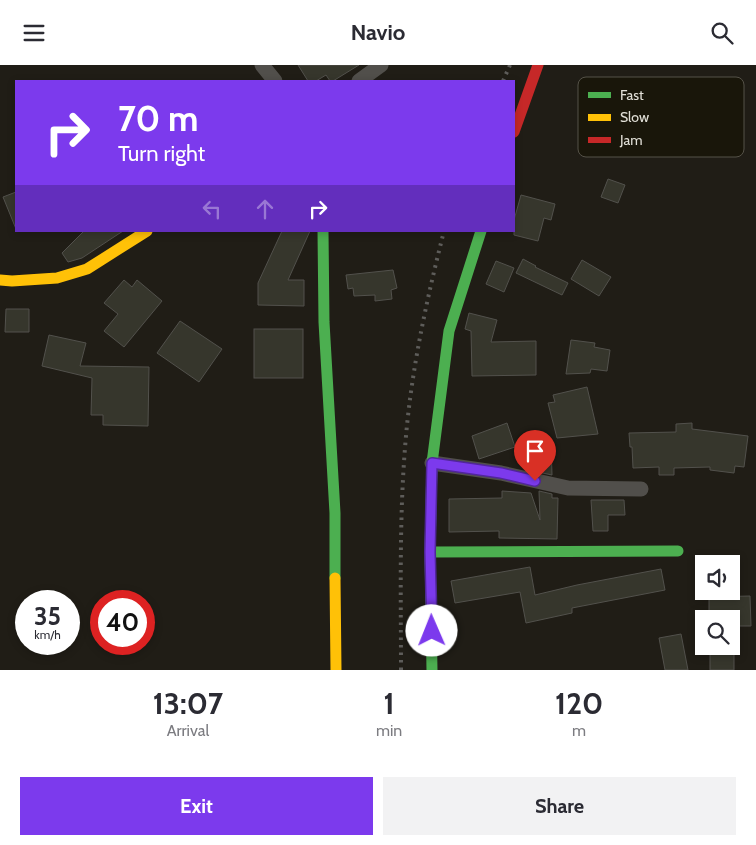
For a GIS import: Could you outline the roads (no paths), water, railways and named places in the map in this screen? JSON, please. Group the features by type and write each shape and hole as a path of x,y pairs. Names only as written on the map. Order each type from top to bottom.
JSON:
{"street":[{"path":"262,65 274,80"},
{"path":"361,80 381,65"},
{"path":"515,129 538,65"},
{"path":"0,280 58,278 86,269 145,232"},
{"path":"323,232 324,322 336,513 336,670"},
{"path":"432,670 430,552 432,463 449,331 480,232"},
{"path":"432,463 501,473 568,489 641,489"},
{"path":"430,552 678,551"}],"railway":[{"path":"503,80 510,65"},
{"path":"401,670 401,524 406,436 412,384 421,333 444,232"}]}
